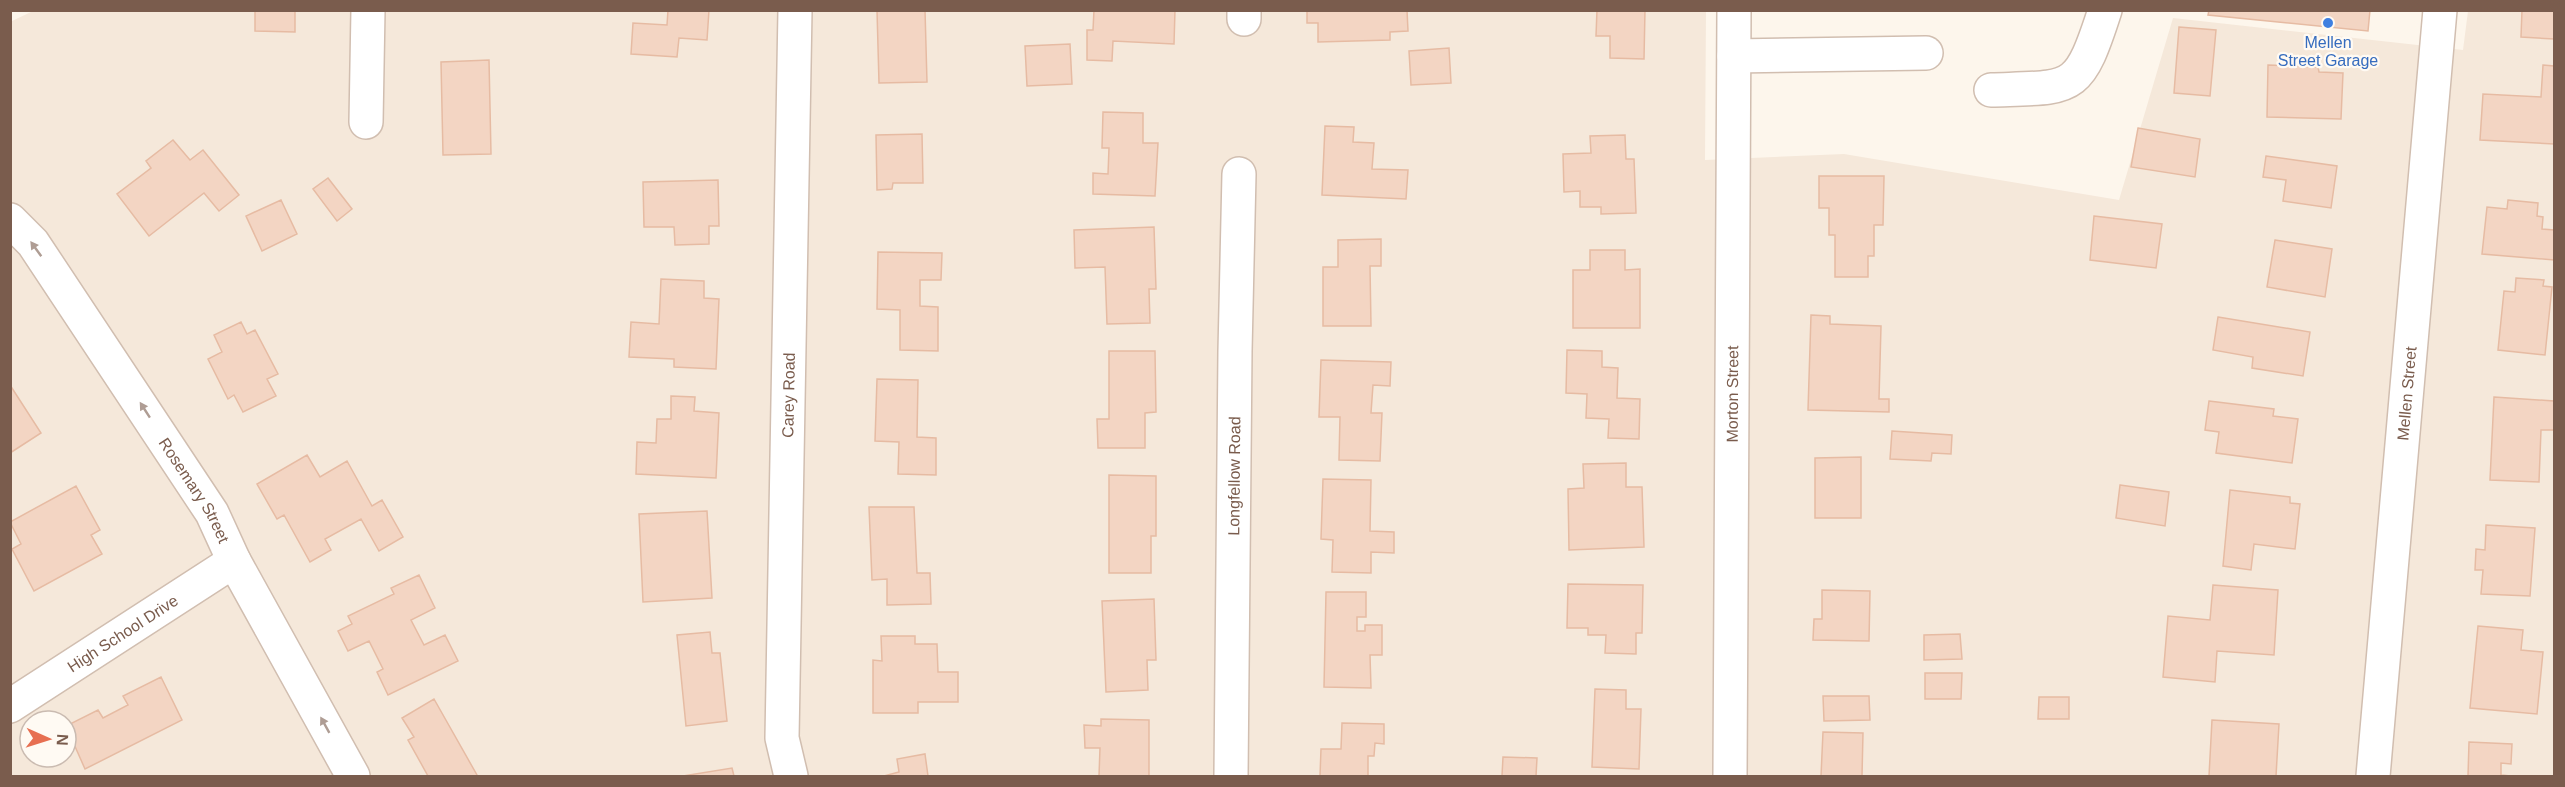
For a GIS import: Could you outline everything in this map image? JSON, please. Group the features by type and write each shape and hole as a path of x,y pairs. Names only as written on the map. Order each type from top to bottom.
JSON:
{"street":[{"path":"366,122 368,10"},
{"name":"Carey Road","path":"791,777 782,738 795,10"},
{"name":"Morton Street","path":"1730,777 1734,10"},
{"path":"1991,90 2049,88 2067,83 2083,69 2089,59 2105,10"},
{"name":"Mellen Street","path":"2373,777 2440,10"},
{"path":"1734,56 1926,53"},
{"name":"Longfellow Road","path":"1231,777 1239,174"},
{"name":"Rosemary Street","path":"10,220 33,243 212,513 234,561 353,777"},
{"name":"High School Drive","path":"10,706 234,561"}],"shaded area":[{"path":"33,11 1706,11 1705,160 1844,154 2119,200 2173,18 2463,50 2468,11 2554,11 2554,776 11,776 10,22"}],"building":[{"path":"255,10 295,10 295,32 255,31"},
{"path":"668,10 709,10 707,40 679,38 677,57 631,54 633,23 667,25"},
{"path":"877,10 925,10 927,82 879,83"},
{"path":"1094,10 1175,10 1174,44 1113,41 1112,61 1087,60 1087,30 1093,30"},
{"path":"1307,10 1407,10 1408,31 1390,32 1390,40 1318,42 1318,23 1307,23"},
{"path":"1597,10 1645,10 1644,59 1610,58 1610,36 1596,36"},
{"name":"Mellen Street Garage","path":"2209,10 2370,10 2368,31 2208,15"},
{"path":"2522,10 2554,10 2554,39 2521,37"},
{"path":"2179,27 2216,30 2210,96 2174,93"},
{"path":"1070,44 1072,84 1027,86 1025,46"},
{"path":"1449,48 1451,83 1411,85 1409,51"},
{"path":"489,60 491,154 443,155 441,62"},
{"path":"2268,65 2318,67 2319,72 2343,73 2341,119 2267,117"},
{"path":"2543,65 2554,66 2554,144 2480,140 2483,94 2541,97"},
{"path":"1103,112 1143,113 1143,143 1158,143 1155,196 1093,194 1093,173 1108,174 1109,148 1102,148"},
{"path":"1325,126 1354,127 1353,142 1374,143 1372,169 1408,170 1406,199 1322,195"},
{"path":"2138,128 2200,139 2195,177 2131,167"},
{"path":"922,134 923,183 893,183 892,189 877,190 876,135"},
{"path":"1625,135 1626,159 1634,159 1636,213 1601,214 1601,207 1580,207 1580,191 1564,192 1563,154 1591,153 1590,136"},
{"path":"173,140 190,160 203,150 239,195 219,211 204,193 149,236 117,194 151,168 146,161"},
{"path":"2266,156 2337,166 2331,208 2283,201 2286,180 2263,177"},
{"path":"1819,176 1884,176 1883,225 1874,225 1874,256 1868,256 1868,277 1835,277 1835,235 1829,235 1829,208 1819,208"},
{"path":"328,178 352,209 337,221 313,189"},
{"path":"718,180 719,226 709,226 709,244 675,245 674,227 644,227 643,182"},
{"path":"281,200 297,234 262,251 246,216"},
{"path":"2508,200 2538,203 2537,216 2543,217 2542,229 2554,230 2554,260 2482,254 2487,207 2507,209"},
{"path":"2094,216 2162,224 2156,268 2090,260"},
{"path":"1154,227 1156,289 1149,289 1150,323 1107,324 1105,267 1075,268 1074,230"},
{"path":"1381,239 1381,266 1370,266 1371,326 1323,326 1323,267 1338,267 1338,240"},
{"path":"2275,240 2332,249 2325,297 2267,287"},
{"path":"1590,250 1625,250 1625,270 1640,269 1640,328 1573,328 1573,270 1590,270"},
{"path":"878,252 942,253 941,280 920,280 920,306 938,307 938,351 900,350 900,310 877,309"},
{"path":"2516,278 2544,280 2543,286 2552,287 2545,355 2498,350 2504,291 2515,292"},
{"path":"661,279 704,281 704,298 719,299 716,369 674,367 674,359 629,357 631,322 659,324"},
{"path":"1811,315 1830,316 1830,324 1881,326 1879,399 1889,399 1889,412 1808,410"},
{"path":"2218,317 2310,332 2303,376 2252,368 2253,357 2213,350"},
{"path":"241,322 247,334 255,330 278,374 267,379 276,396 243,412 234,395 228,399 208,359 222,352 214,335"},
{"path":"1567,350 1602,351 1602,367 1618,368 1617,398 1640,399 1639,439 1608,438 1609,419 1586,418 1587,394 1566,393"},
{"path":"1109,351 1155,351 1156,412 1145,413 1145,448 1098,448 1097,419 1109,419"},
{"path":"1321,360 1391,362 1390,386 1373,385 1371,413 1382,413 1380,461 1339,460 1340,417 1319,417"},
{"path":"877,379 918,380 917,437 936,438 936,475 898,474 899,442 875,441"},
{"path":"10,385 41,433 10,453"},
{"path":"671,396 695,397 694,411 719,413 716,478 636,474 637,442 656,443 657,419 671,419"},
{"path":"2494,397 2554,401 2554,430 2541,430 2539,482 2490,480"},
{"path":"2209,401 2274,409 2273,416 2298,419 2292,463 2216,453 2219,432 2205,430"},
{"path":"1892,431 1952,435 1951,454 1932,453 1931,461 1890,459"},
{"path":"307,455 320,477 347,461 372,506 382,500 403,537 379,551 361,519 325,539 331,550 310,562 284,515 277,519 257,484"},
{"path":"1861,457 1861,518 1815,518 1815,458"},
{"path":"1626,463 1626,487 1642,487 1644,547 1569,550 1568,489 1584,488 1583,464"},
{"path":"1109,475 1156,476 1156,536 1151,536 1151,573 1109,573"},
{"path":"1323,479 1371,480 1370,531 1394,532 1394,553 1371,552 1371,573 1332,572 1333,540 1321,539"},
{"path":"2120,485 2169,492 2165,526 2116,518"},
{"path":"76,486 100,530 91,535 102,554 34,591 12,549 21,544 10,522"},
{"path":"2230,490 2290,497 2290,503 2300,504 2295,549 2254,544 2251,570 2223,566"},
{"path":"869,507 914,507 917,573 930,573 931,604 887,605 887,579 872,580"},
{"path":"707,511 712,598 643,602 639,514"},
{"path":"2486,525 2535,528 2530,596 2481,594 2483,570 2475,570 2476,549 2485,550"},
{"path":"419,575 435,608 411,620 424,645 445,635 458,661 388,695 377,672 383,669 369,641 348,651 338,631 352,624 348,616 394,594 391,588"},
{"path":"1568,584 1643,585 1642,633 1636,633 1636,654 1605,653 1606,635 1588,635 1588,628 1567,628"},
{"path":"2213,585 2278,590 2274,655 2217,651 2215,682 2163,677 2168,616 2210,620"},
{"path":"1822,590 1870,591 1869,641 1813,640 1814,619 1822,619"},
{"path":"1326,592 1366,592 1366,617 1357,617 1357,631 1365,631 1365,625 1382,625 1382,655 1370,655 1371,688 1324,687"},
{"path":"1154,599 1156,660 1147,660 1148,690 1106,692 1102,601"},
{"path":"2478,626 2523,630 2521,650 2543,652 2537,714 2470,708"},
{"path":"710,632 712,653 720,653 727,721 686,726 677,635"},
{"path":"1960,634 1962,659 1924,660 1924,635"},
{"path":"881,636 915,636 915,644 937,644 938,672 958,672 958,702 918,702 918,713 873,713 873,660 882,661"},
{"path":"1925,673 1962,673 1961,699 1925,699"},
{"path":"161,677 182,720 85,769 78,753 78,720 98,710 103,718 128,705 123,696"},
{"path":"1595,689 1626,690 1626,709 1641,709 1639,769 1592,767"},
{"path":"1823,696 1869,696 1870,720 1824,721"},
{"path":"2039,697 2069,697 2069,719 2038,719"},
{"path":"434,699 477,775 428,776 408,740 414,737 402,718"},
{"path":"1101,719 1149,720 1149,776 1099,776 1100,748 1085,748 1084,725 1101,726"},
{"path":"2212,720 2279,724 2276,776 2209,776"},
{"path":"1342,723 1384,724 1384,744 1375,743 1374,756 1368,756 1368,776 1320,776 1321,749 1341,749"},
{"path":"1823,732 1863,733 1862,776 1821,776"},
{"path":"2469,742 2512,744 2511,764 2501,763 2501,775 2511,776 2468,776"},
{"path":"925,754 928,776 884,776 899,772 897,759"},
{"path":"1503,757 1537,758 1536,776 1502,776"},
{"path":"732,768 734,776 683,776"}],"place":[{"name":"Mellen Street Garage","path":"2328,23"}]}
